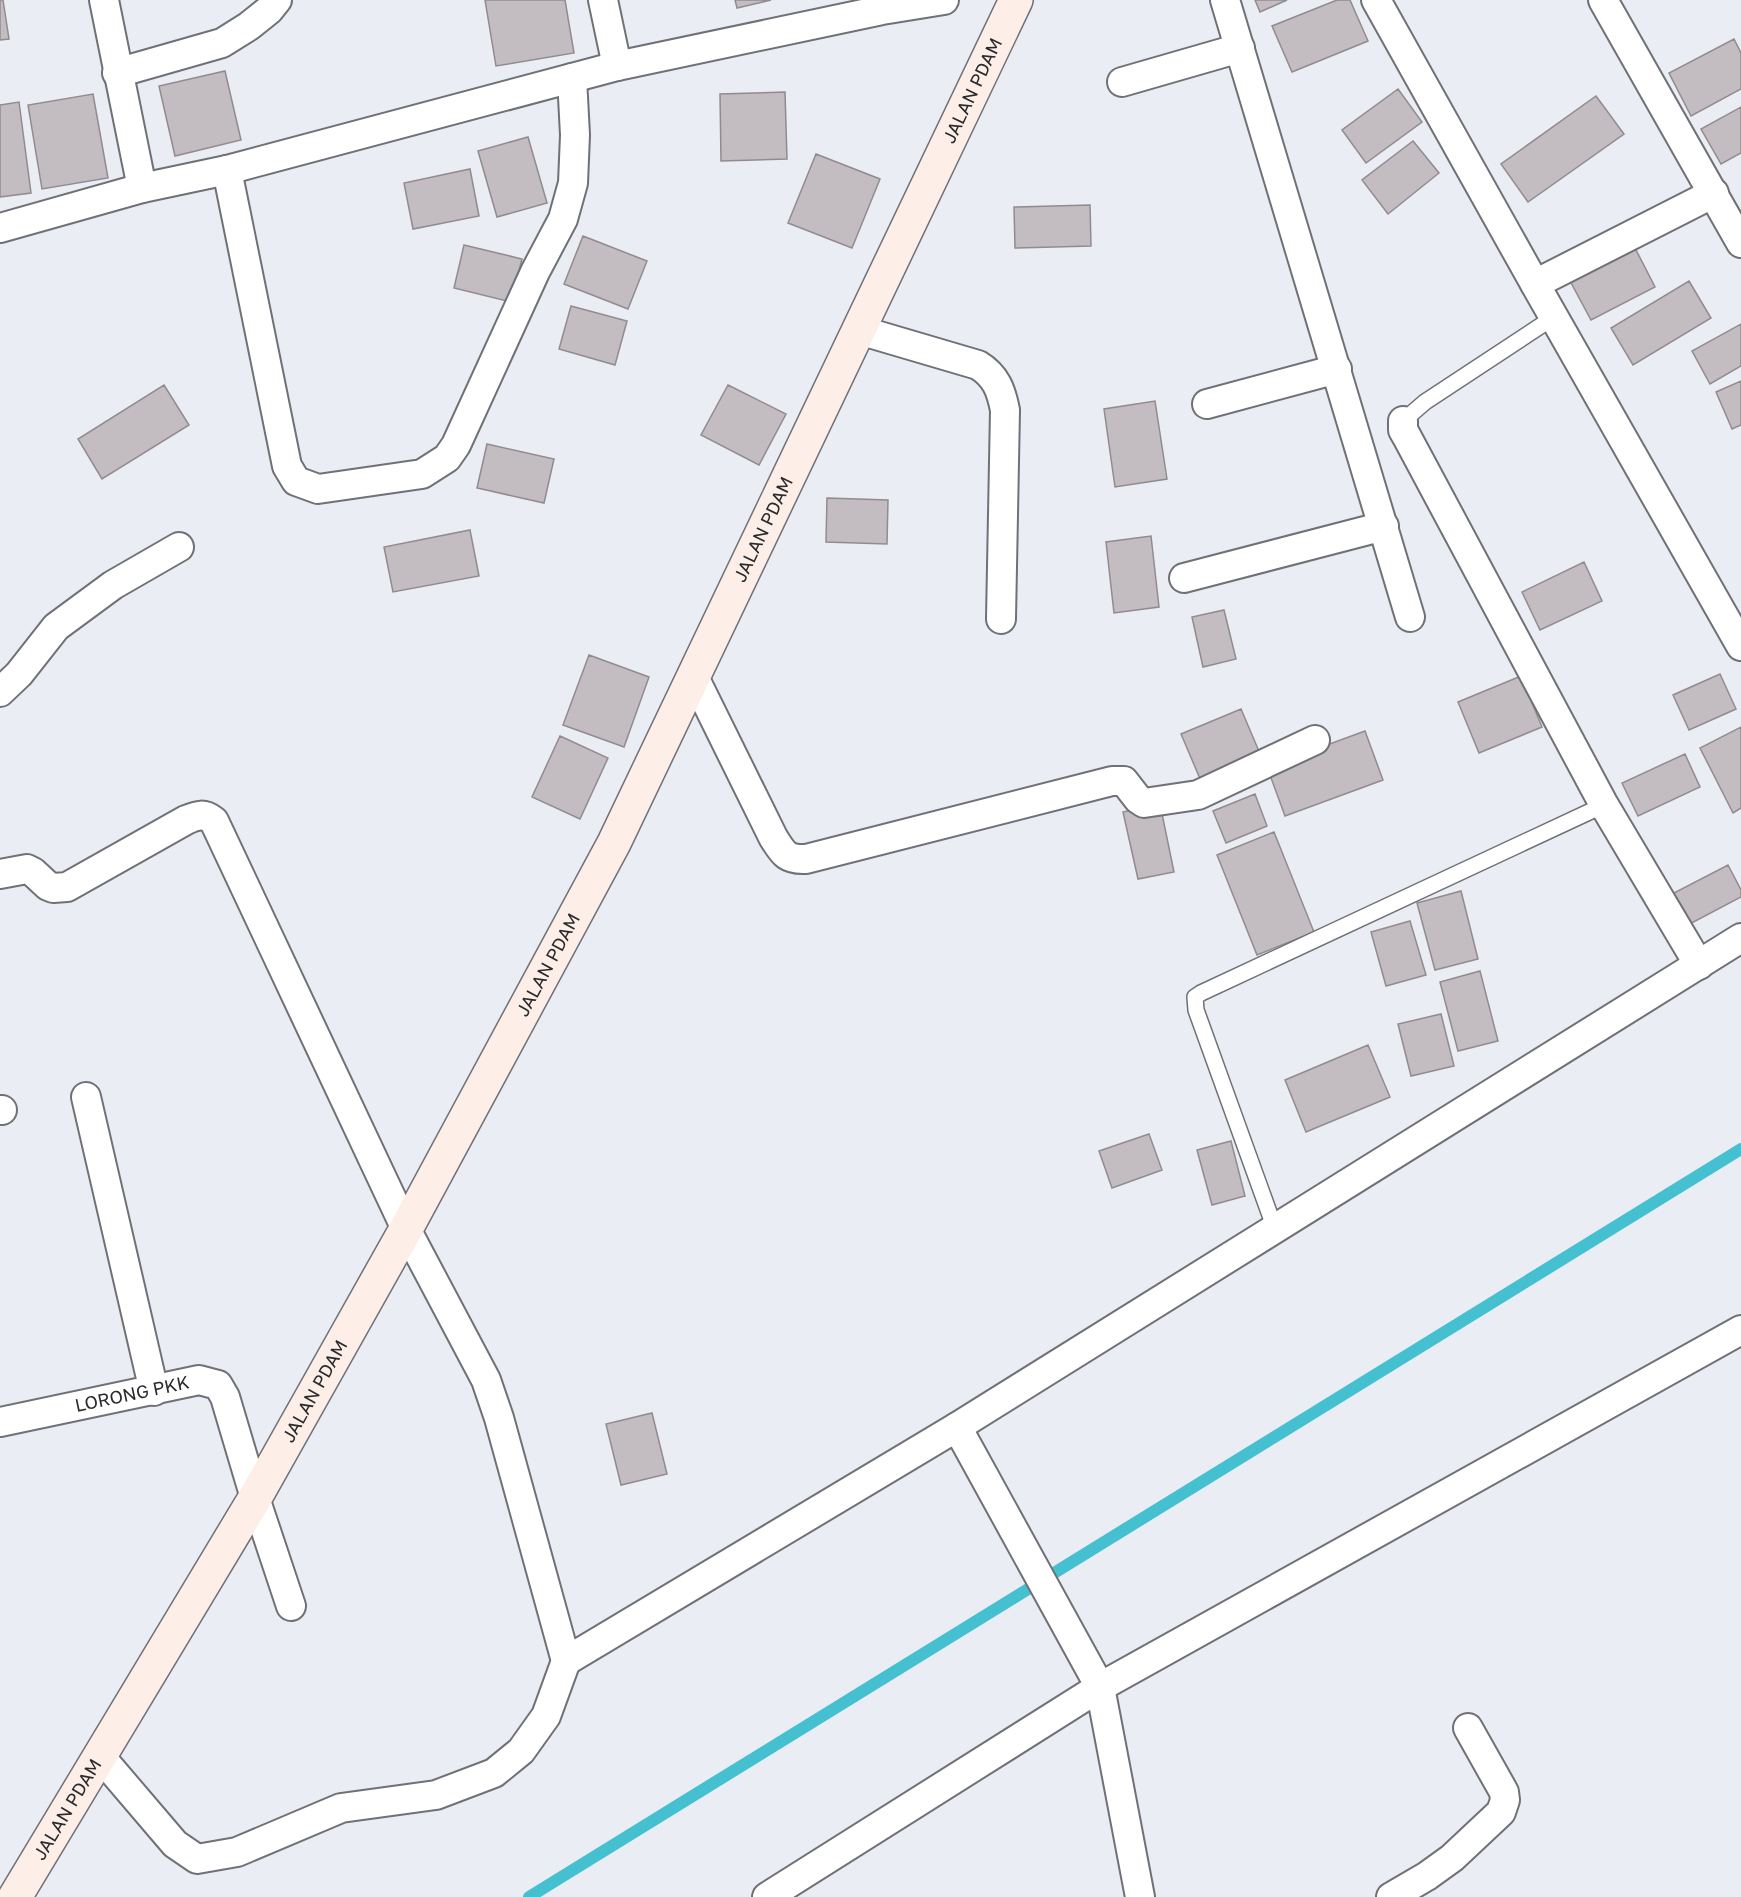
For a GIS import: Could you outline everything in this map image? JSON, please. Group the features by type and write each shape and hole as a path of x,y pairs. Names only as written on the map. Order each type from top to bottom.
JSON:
{"street":[{"path":"104,0 142,188"},
{"path":"117,73 222,43 249,26 269,10 277,0"},
{"path":"603,0 617,66"},
{"path":"0,228 142,188 227,170 617,66 882,9 944,0"},
{"name":"JALAN PDAM","path":"15,1897 255,1498 405,1229 614,843 1016,0"},
{"path":"1225,0 1410,617"},
{"path":"1376,0 1741,646"},
{"path":"1603,0 1741,243"},
{"path":"1122,82 1240,48"},
{"path":"227,170 287,466 296,481 318,489 422,474 447,458 456,445 535,272 563,219 573,183 575,135 572,78"},
{"path":"1535,284 1714,193"},
{"path":"859,330 978,365 988,371 1002,393 1005,410 1001,619"},
{"path":"1207,404 1336,369"},
{"path":"1403,422 1403,430 1604,805 1699,964"},
{"path":"1184,578 1384,526"},
{"path":"0,692 19,674 56,627 113,585 179,547"},
{"path":"694,677 773,837 780,849 794,860 806,859 1113,781 1124,781 1144,803 1198,795 1315,740"},
{"path":"0,874 27,869 48,886 67,887 186,820 201,815 214,821 405,1229 486,1380 500,1418 566,1661 546,1716 521,1751 494,1773 436,1794 341,1808 237,1852 197,1859 175,1844 99,1755"},
{"path":"566,1661 957,1427 1741,938"},
{"path":"86,1097 154,1391"},
{"path":"766,1897 1100,1687 1741,1330"},
{"name":"LORONG PKK","path":"0,1422 199,1380 218,1385 225,1397 255,1498"},
{"path":"957,1427 1100,1687 1140,1897"},
{"path":"255,1498 291,1606"},
{"path":"1391,1897 1452,1858 1501,1812 1505,1800 1504,1792 1468,1728"}],"lane":[{"path":"1403,422 1425,402 1554,317"},
{"path":"1275,1229 1196,1010 1195,997 1604,805"}],"building":[{"path":"0,0 3,0 9,39 0,40"},
{"path":"485,0 565,0 574,53 496,66"},
{"path":"735,0 771,0 737,8"},
{"path":"1255,0 1287,0 1260,12"},
{"path":"1337,0 1350,0 1368,41 1292,72 1272,26"},
{"path":"1734,39 1741,53 1741,89 1691,116 1669,73"},
{"path":"225,71 241,140 175,156 159,86"},
{"path":"1398,89 1422,122 1366,163 1342,130"},
{"path":"785,92 787,159 721,161 720,94"},
{"path":"93,94 108,178 42,189 28,105"},
{"path":"1596,96 1624,134 1528,202 1501,164"},
{"path":"19,102 31,193 0,197 0,105"},
{"path":"1741,107 1741,153 1721,164 1701,129"},
{"path":"528,137 547,203 497,217 478,151"},
{"path":"1413,141 1439,173 1388,214 1362,180"},
{"path":"816,154 880,179 852,248 788,223"},
{"path":"470,169 479,216 413,229 404,183"},
{"path":"1090,205 1091,246 1015,248 1014,207"},
{"path":"583,236 647,261 628,309 564,284"},
{"path":"464,245 522,259 511,302 454,288"},
{"path":"1634,246 1655,287 1591,320 1569,279"},
{"path":"1689,281 1711,318 1633,365 1611,328"},
{"path":"571,306 627,321 615,365 559,349"},
{"path":"1741,324 1741,366 1710,384 1692,351"},
{"path":"1741,381 1741,425 1732,429 1716,392"},
{"path":"164,385 189,425 102,479 78,439"},
{"path":"728,385 786,414 759,465 701,435"},
{"path":"1155,401 1167,479 1115,487 1104,409"},
{"path":"487,444 554,459 544,503 477,488"},
{"path":"827,498 888,500 887,544 826,542"},
{"path":"470,530 479,576 393,592 384,547"},
{"path":"1151,536 1159,607 1114,613 1106,542"},
{"path":"1584,562 1602,601 1540,630 1522,592"},
{"path":"1224,610 1236,659 1203,667 1192,617"},
{"path":"589,655 649,677 624,747 563,725"},
{"path":"1720,674 1736,709 1689,730 1673,695"},
{"path":"1521,676 1542,727 1479,753 1458,702"},
{"path":"1241,709 1261,756 1201,781 1181,734"},
{"path":"1741,727 1741,808 1733,813 1700,748"},
{"path":"1365,731 1383,780 1285,816 1267,767"},
{"path":"560,736 608,758 580,819 532,797"},
{"path":"1685,754 1700,787 1638,816 1622,783"},
{"path":"1255,794 1267,826 1226,843 1213,811"},
{"path":"1160,804 1174,872 1138,879 1123,812"},
{"path":"1274,832 1314,932 1257,955 1217,855"},
{"path":"1728,865 1741,890 1741,897 1686,926 1670,895"},
{"path":"1461,891 1478,959 1435,970 1417,903"},
{"path":"1410,921 1426,975 1386,986 1371,932"},
{"path":"1480,971 1498,1041 1458,1051 1440,982"},
{"path":"1441,1014 1454,1066 1411,1076 1398,1024"},
{"path":"1368,1045 1390,1097 1306,1132 1285,1080"},
{"path":"1149,1134 1162,1170 1112,1188 1099,1151"},
{"path":"1231,1141 1245,1196 1212,1205 1197,1150"},
{"path":"652,1413 667,1474 621,1485 606,1424"}],"waterway":[{"path":"529,1897 1741,1149"}]}
